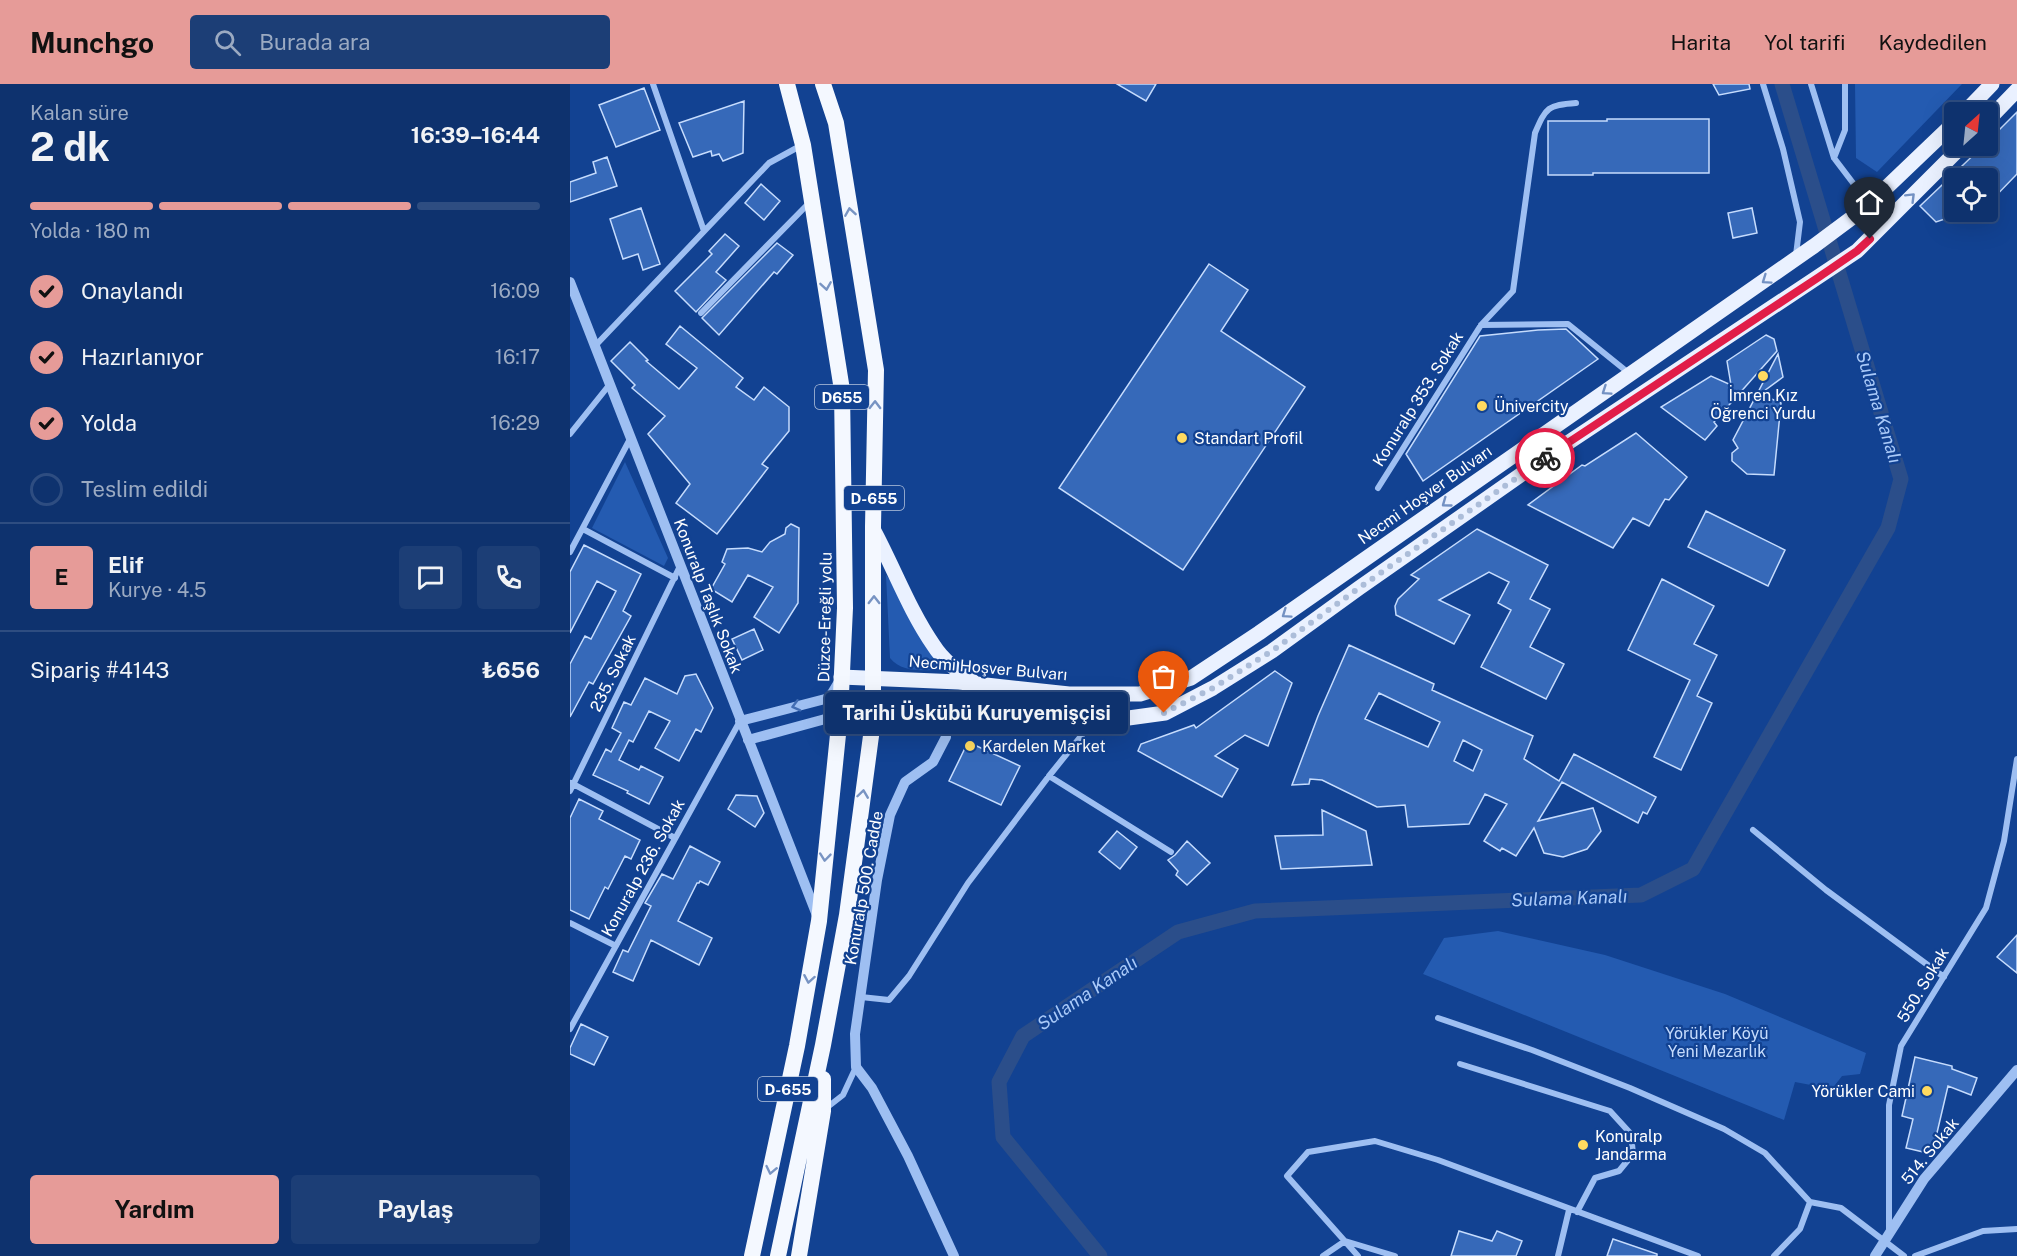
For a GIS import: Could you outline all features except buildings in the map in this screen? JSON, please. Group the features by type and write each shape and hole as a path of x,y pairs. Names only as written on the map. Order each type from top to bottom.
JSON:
{"highway":[{"name":"Düzce-Ereğli yolu","path":"752,1256 797,1046 819,921 840,715 845,608 842,390 803,145 787,84"},
{"name":"D-655","path":"823,84 836,123 876,370 873,529 874,707 847,915 823,1045"},
{"path":"799,1256 823,1111 823,1045"},
{"path":"778,1256 823,1045"}],"main road":[{"path":"1975,102 1992,84"},
{"path":"1998,110 2017,90"},
{"name":"Necmi Hoşver Bulvarı","path":"842,677 976,684 1069,694 1140,694 1191,678 1814,246 1868,206 1944,133"},
{"path":"840,715 874,707 942,709 1015,713 1092,723 1164,713 1223,682 1272,651 1542,460 1857,251 1952,156"},
{"path":"873,529 900,585 935,648 953,667 976,684"}],"street":[{"path":"653,84 704,231"},
{"path":"1763,84 1783,149 1800,222 1798,252 1793,261"},
{"path":"1811,84 1834,158 1868,206"},
{"path":"1834,158 1845,130 1845,84"},
{"name":"Konuralp 353. Sokak","path":"1378,488 1482,325 1513,291 1535,133 1544,111 1556,104 1576,103"},
{"path":"595,346 769,163 803,145"},
{"path":"701,313 812,200"},
{"name":"Konuralp Taşlık Sokak","path":"570,282 819,921"},
{"path":"1482,325 1568,324 1630,374"},
{"path":"570,434 610,384"},
{"path":"570,552 631,438"},
{"path":"583,529 675,578"},
{"name":"235. Sokak","path":"571,786 680,566"},
{"path":"740,721 829,698 842,677"},
{"name":"Konuralp 500. Cadde","path":"856,1067 855,1034 877,880 890,815 905,782 933,762 946,737 942,709"},
{"path":"748,740 840,715"},
{"name":"Konuralp 236. Sokak","path":"570,1029 740,721"},
{"path":"861,997 889,1000 909,976 968,883 1092,723"},
{"name":"550. Sokak","path":"1887,1237 1889,1105 1901,1046 1986,908 2004,842 2017,759"},
{"path":"1050,776 1171,852"},
{"path":"571,786 675,838"},
{"path":"1753,830 1835,896 1944,977"},
{"path":"570,923 616,946"},
{"path":"1437,1018 1532,1050 1630,1088 1724,1129 1765,1153 1810,1202 1841,1208 1887,1237 1904,1256"},
{"path":"1460,1064 1610,1111 1630,1134 1633,1154 1619,1171 1595,1178 1577,1212"},
{"path":"806,1125 843,1095 856,1067 872,1088 908,1155 954,1256"},
{"name":"514. Sokak","path":"1875,1256 1924,1179 2017,1070"},
{"path":"1358,1256 1287,1176 1308,1152 1375,1141 1438,1160 1698,1256"},
{"path":"1774,1256 1800,1229 1810,1202"},
{"path":"1558,1256 1569,1210"},
{"path":"1915,1256 1983,1231 2017,1229"},
{"path":"1323,1256 1345,1241"},
{"path":"1345,1241 1395,1256"}],"green space":[{"path":"1855,84 1962,84 1877,172 1856,158"},
{"path":"625,462 668,558 664,566 592,528"},
{"path":"886,575 949,670 909,669 895,663 890,658"},
{"name":"Yörükler Köyü Yeni Mezarlık","path":"1498,931 1605,955 1725,994 1866,1053 1860,1074 1842,1076 1832,1089 1795,1082 1784,1120 1423,974 1444,938"}],"waterway":[{"name":"Sulama Kanalı","path":"1100,1256 1003,1137 999,1082 1023,1036 1178,932 1255,911 1641,895 1693,869 1888,528 1901,479 1782,84"}],"way so far":[{"path":"1164,713 1213,688 1272,651 1545,458"}],"place":[{"name":"İmren Kız Öğrenci Yurdu","path":"1763,376"},
{"name":"Ünivercity","path":"1482,406"},
{"name":"Standart Profil","path":"1182,438"},
{"name":"Tarihi Üskübü Kuruyemişçisi","path":"1164,713"},
{"name":"Kardelen Market","path":"970,746"},
{"name":"Yörükler Cami","path":"1927,1091"},
{"name":"Konuralp Jandarma","path":"1583,1145"}],"route":[{"path":"1545,458 1819,277 1857,251 1870,239"}]}
